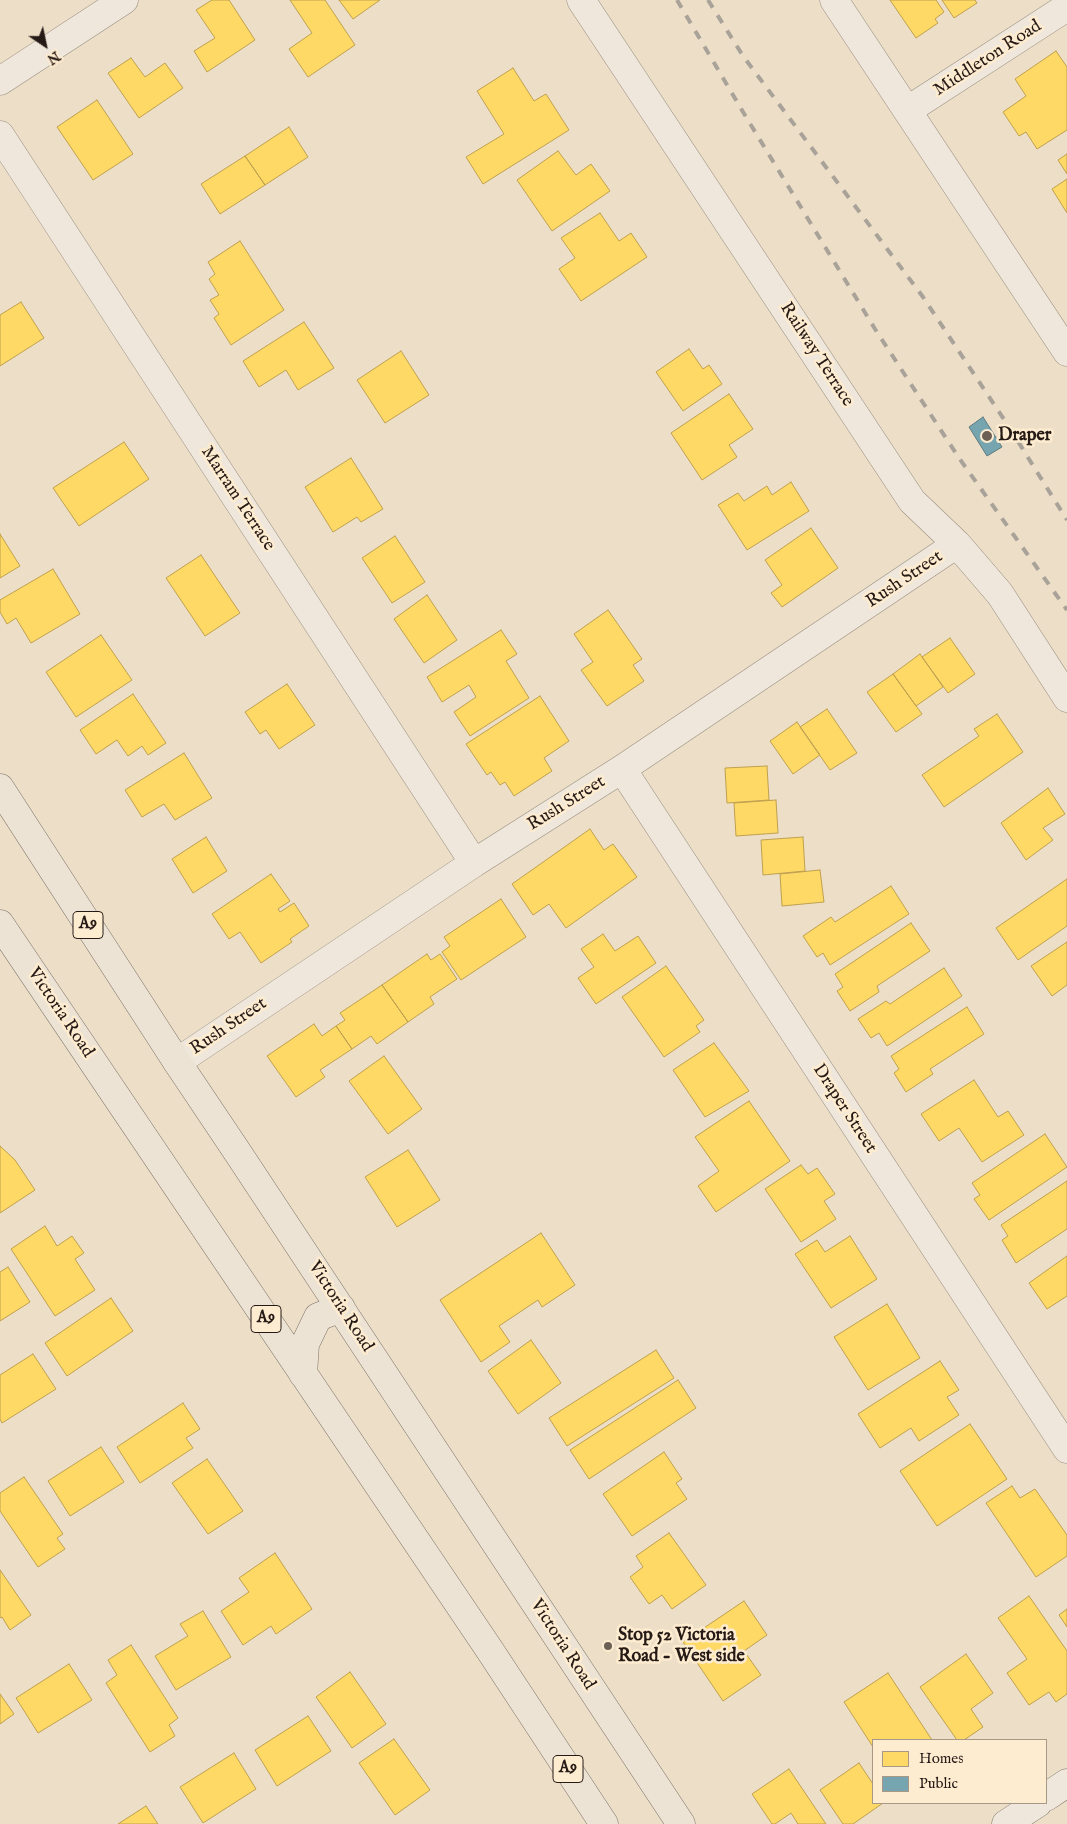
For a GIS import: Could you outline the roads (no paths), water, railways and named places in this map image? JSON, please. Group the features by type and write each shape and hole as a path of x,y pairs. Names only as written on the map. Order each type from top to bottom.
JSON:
{"highway":[{"name":"Victoria Road","path":"0,788 176,1062 341,1308 680,1824"},
{"name":"Victoria Road","path":"0,924 489,1649 604,1824"},
{"path":"304,1374 305,1344 318,1317 341,1308"}],"street":[{"path":"0,81 124,0"},
{"name":"Railway Terrace","path":"581,0 912,501 958,544 1000,594 1067,698"},
{"path":"834,0 1067,352"},
{"name":"Middleton Road","path":"908,110 1067,7"},
{"name":"Marram Terrace","path":"0,135 474,863"},
{"name":"Rush Street","path":"176,1062 474,863 622,769 958,544"},
{"name":"Draper Street","path":"622,769 1067,1449"},
{"path":"1047,1796 1067,1783"},
{"path":"1006,1824 1036,1804"}],"railway":[{"path":"677,0 875,329 959,458 1067,610"},
{"path":"708,0 743,56 923,297 1009,427 1067,520"}],"place":[{"name":"Draper","path":"987,436"},
{"name":"Stop 52 Victoria Road - West side","path":"608,1646"}]}
